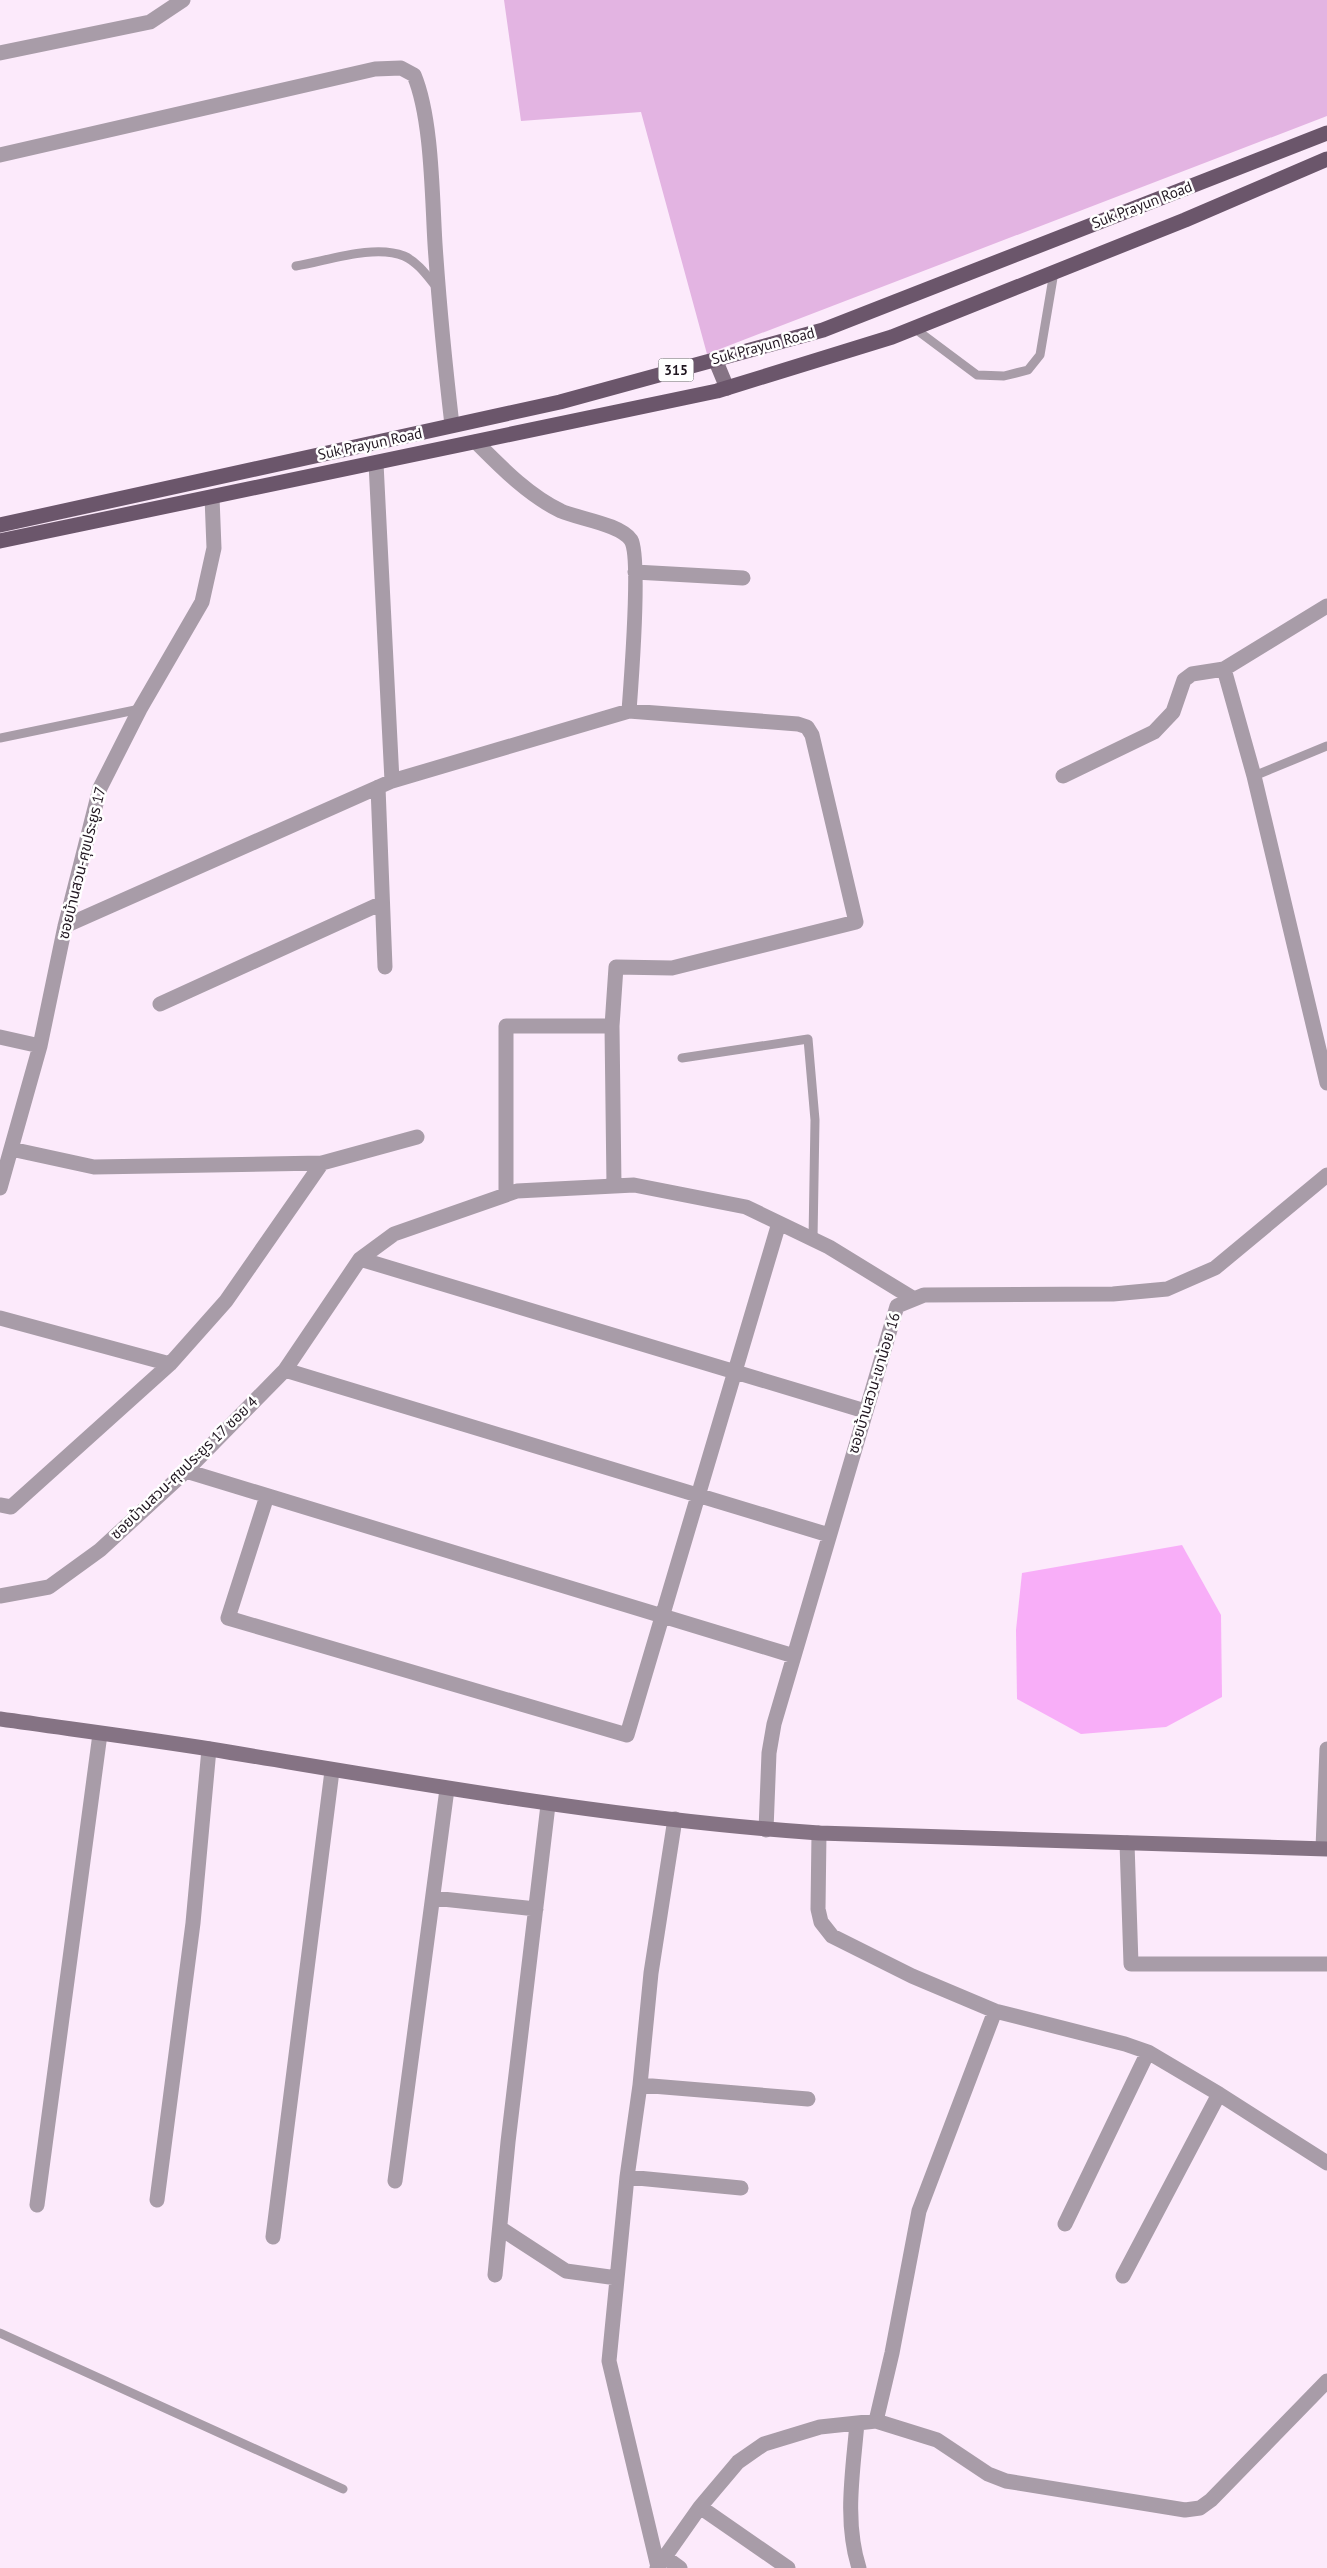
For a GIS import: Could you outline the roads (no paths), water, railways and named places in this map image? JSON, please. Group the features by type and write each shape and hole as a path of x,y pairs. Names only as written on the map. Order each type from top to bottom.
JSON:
{"main road":[{"name":"Suk Prayun Road","path":"0,525 560,402 824,330 1327,133"},
{"name":"Suk Prayun Road","path":"0,541 727,388 914,328 1327,160"}],"street":[{"path":"0,54 150,22 183,0"},
{"path":"0,154 375,69 401,68 414,75 421,92 431,176 438,289 452,425"},
{"path":"715,359 727,388"},
{"path":"476,442 516,481 562,511 608,525 630,539 634,548 635,572 629,711"},
{"path":"376,463 385,784 382,903 384,967"},
{"name":"ซอยบ้านสวน-ศุขประยูร 17","path":"0,1188 40,1046 65,926 100,788 140,709 202,602 214,548 212,497"},
{"path":"635,572 743,578"},
{"path":"1063,776 1154,732 1173,712 1184,680 1192,674 1224,669 1327,606"},
{"path":"1224,669 1254,776 1327,1083"},
{"path":"65,926 385,784 629,711 798,724 807,727 812,735 856,922 672,968 616,967 612,1026 614,1186"},
{"path":"160,1004 382,903"},
{"path":"506,1195 506,1026 612,1026"},
{"path":"0,1037 40,1046"},
{"path":"11,1149 94,1168 322,1163 417,1137"},
{"path":"0,1505 11,1507 170,1364 226,1301 322,1163"},
{"name":"ซอยบ้านสวน-เขาน้อย 16","path":"766,1830 770,1753 774,1724 897,1306 924,1294 1113,1294 1167,1289 1215,1268 1327,1175"},
{"name":"ซอยบ้านสวน-ศุขประยูร 17 ซอย 4","path":"0,1596 50,1587 100,1550 186,1472 284,1370 360,1260 394,1234 517,1191 634,1185 746,1208 813,1240 914,1299"},
{"path":"267,1496 228,1618 626,1736 779,1223"},
{"path":"360,1260 865,1411"},
{"path":"0,1318 170,1364"},
{"path":"284,1370 829,1535"},
{"path":"186,1472 794,1656"},
{"path":"0,1719 209,1749 332,1771 548,1805 766,1830 1325,1849 1327,1748"},
{"path":"37,2205 100,1734"},
{"path":"157,2200 193,1922 209,1749"},
{"path":"272,2237 332,1771"},
{"path":"395,2181 448,1789"},
{"path":"495,2275 548,1805"},
{"path":"660,2564 609,2361 626,2177 640,2085 651,1974 675,1819"},
{"path":"819,1833 818,1909 821,1922 832,1936 912,1976 995,2011 1125,2044 1148,2052 1219,2094 1327,2163"},
{"path":"1127,1842 1131,1964 1327,1964"},
{"path":"433,1898 536,1908"},
{"path":"876,2421 892,2353 919,2211 995,2011"},
{"path":"1065,2224 1148,2052"},
{"path":"640,2085 808,2100"},
{"path":"1123,2276 1219,2094"},
{"path":"626,2177 741,2188"},
{"path":"500,2228 566,2271 576,2274 617,2278"},
{"path":"660,2564 700,2507 738,2462 764,2444 820,2427 876,2421 936,2440 988,2474 1006,2481 1185,2510 1200,2508 1212,2500 1327,2381"},
{"path":"857,2423 850,2503 852,2539 859,2568"},
{"path":"700,2507 788,2568"},
{"path":"660,2564 680,2568"}],"lane":[{"path":"296,266 381,251 405,256 420,268 438,289"},
{"path":"914,328 977,375 997,376 1028,370 1040,355 1054,272"},
{"path":"0,738 140,709"},
{"path":"1254,776 1327,746"},
{"path":"682,1058 808,1039 814,1120 813,1240"},
{"path":"0,2333 343,2490"}]}
